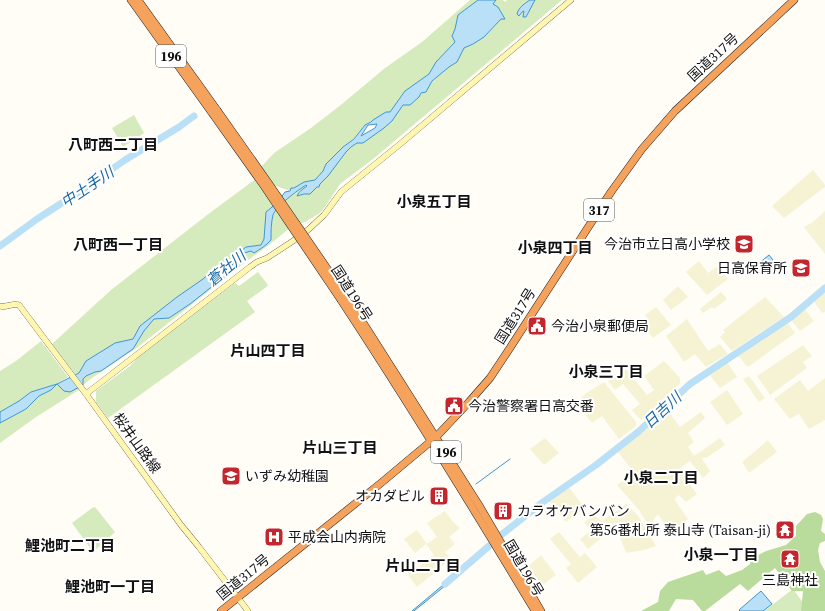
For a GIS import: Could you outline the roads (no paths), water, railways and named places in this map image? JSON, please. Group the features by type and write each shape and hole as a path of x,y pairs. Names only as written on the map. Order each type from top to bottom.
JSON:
{"highway":[{"name":"国道196号","path":"131,0 214,111"},
{"name":"国道196号","path":"138,0 268,192 343,298 387,371 480,507 541,611"},
{"name":"国道317号","path":"221,611 381,484 433,439 469,402 490,378 611,192 652,137 675,111 794,0"},
{"name":"国道196号","path":"433,439 535,611"}],"street":[{"path":"86,394 250,267 267,258 309,229 324,215 341,192 571,0"},
{"name":"桜井山路線","path":"0,306 3,307 15,304 19,305 82,388 181,525 248,611"}],"water":[{"name":"蒼社川","path":"478,0 496,0 493,4 498,7 505,19 501,19 484,37 464,48 457,62 432,81 426,92 421,93 419,97 410,105 403,105 392,121 384,128 363,143 357,143 351,147 319,187 317,187 310,194 297,196 300,191 307,186 306,185 283,203 273,215 271,224 271,240 267,244 254,253 251,251 241,254 219,281 190,304 169,318 154,319 144,331 133,349 101,371 86,376 83,379 83,385 70,392 64,391 57,384 79,373 86,361 115,343 133,339 140,326 177,297 210,273 216,273 246,247 261,245 264,239 266,212 277,203 285,192 290,191 291,188 294,188 304,182 315,180 323,171 326,164 343,147 354,139 365,125 386,112 390,112 405,91 429,74 436,62 455,42 452,36 458,15","holes":["377,124 375,128 361,136 368,125"]},
{"path":"530,0 535,0 526,17 523,17 524,11 519,16 517,14 519,10"},
{"path":"769,255 773,260 763,269 758,264"},
{"path":"57,384 51,390 39,396 26,409 0,423 0,412 31,392"},
{"path":"486,549 487,550 472,564 414,611 412,611"},
{"path":"761,591 772,604 763,611 739,610"}],"waterway":[{"name":"中土手川","path":"0,246 37,219 125,160 179,127 194,116"},
{"name":"日吉川","path":"501,535 638,432 690,384 791,317 825,288"},
{"path":"476,484 510,459"},
{"name":"日吉川","path":"445,584 489,546"}],"place":[{"name":"今治市立日高小学校","path":"744,244"},
{"name":"日高保育所","path":"801,268"},
{"name":"今治小泉郵便局","path":"537,326"},
{"name":"今治警察署日高交番","path":"454,406"},
{"name":"いずみ幼稚園","path":"231,476"},
{"name":"オカダビル","path":"439,496"},
{"name":"カラオケバンバン","path":"503,511"},
{"name":"第56番札所 泰山寺 (Taisan-ji)","path":"785,530"},
{"name":"平成会山内病院","path":"274,537"},
{"name":"三島神社","path":"790,559"}],"district":[{"name":"八町西二丁目","path":"113,144"},
{"name":"小泉五丁目","path":"434,201"},
{"name":"八町西一丁目","path":"118,244"},
{"name":"小泉四丁目","path":"555,247"},
{"name":"片山四丁目","path":"268,350"},
{"name":"小泉三丁目","path":"606,371"},
{"name":"片山三丁目","path":"340,447"},
{"name":"小泉二丁目","path":"661,477"},
{"name":"鯉池町二丁目","path":"70,545"},
{"name":"小泉一丁目","path":"721,554"},
{"name":"片山二丁目","path":"423,565"},
{"name":"鯉池町一丁目","path":"110,586"}]}
